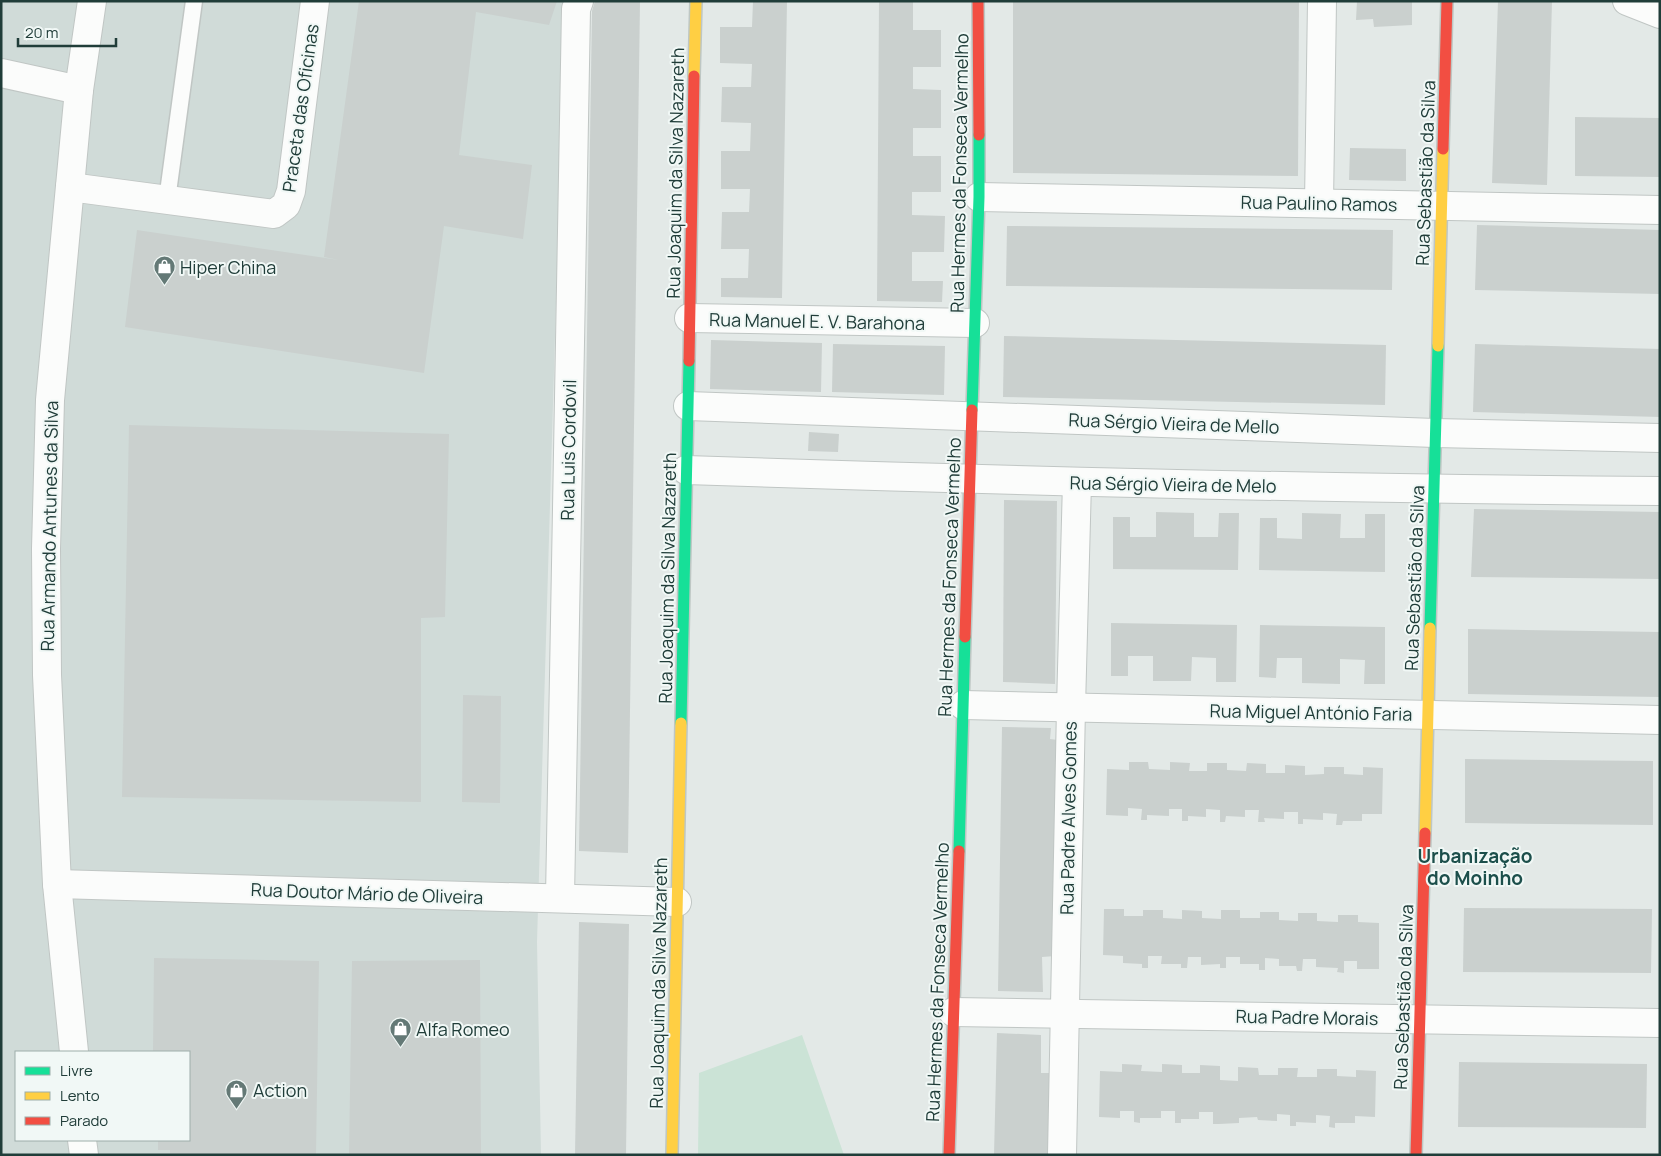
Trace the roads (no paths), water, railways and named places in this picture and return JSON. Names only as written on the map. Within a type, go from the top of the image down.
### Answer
[{"type":"street","name":"Rua Armando Antunes da Silva","points":[[74,1051],[57,884],[47,675],[46,549],[50,400],[79,90],[92,1]]},
{"type":"street","name":"Praceta das Oficinas","points":[[70,187],[274,214],[286,205],[291,191],[315,1]]},
{"type":"street","name":"Rua Luis Cordovil","points":[[560,898],[576,9],[579,1]]},
{"type":"street","name":"Rua Joaquim da Silva Nazareth","points":[[672,1155],[696,1]]},
{"type":"street","name":"Rua Hermes da Fonseca Vermelho","points":[[949,1155],[979,197],[978,1]]},
{"type":"street","points":[[1319,203],[1322,1]]},
{"type":"street","name":"Rua Sebastião da Silva","points":[[1416,1155],[1447,1]]},
{"type":"street","points":[[1627,1],[1660,14]]},
{"type":"street","points":[[1,73],[79,90]]},
{"type":"street","name":"Rua Paulino Ramos","points":[[979,197],[1660,210]]},
{"type":"street","name":"Rua Manuel E. V. Barahona","points":[[689,318],[975,324]]},
{"type":"street","name":"Rua Sérgio Vieira de Mello","points":[[688,406],[1435,433],[1660,438]]},
{"type":"street","name":"Rua Sérgio Vieira de Melo","points":[[686,470],[1077,482],[1434,490],[1660,491]]},
{"type":"street","name":"Rua Padre Alves Gomes","points":[[1062,1155],[1070,707],[1077,482]]},
{"type":"street","name":"Rua Miguel António Faria","points":[[963,705],[1660,720]]},
{"type":"street","name":"Rua Doutor Mário de Oliveira","points":[[57,884],[677,902]]},
{"type":"street","name":"Rua Padre Morais","points":[[954,1012],[1660,1023]]},
{"type":"street","points":[[82,1141],[84,1155]]},
{"type":"lane","points":[[167,200],[194,1]]},
{"type":"place","name":"Hiper China","points":[[164,286]]},
{"type":"place","name":"Alfa Romeo","points":[[400,1048]]},
{"type":"place","name":"Action","points":[[237,1109]]},
{"type":"district","name":"Urbanização do Moinho","points":[[1475,867]]}]
